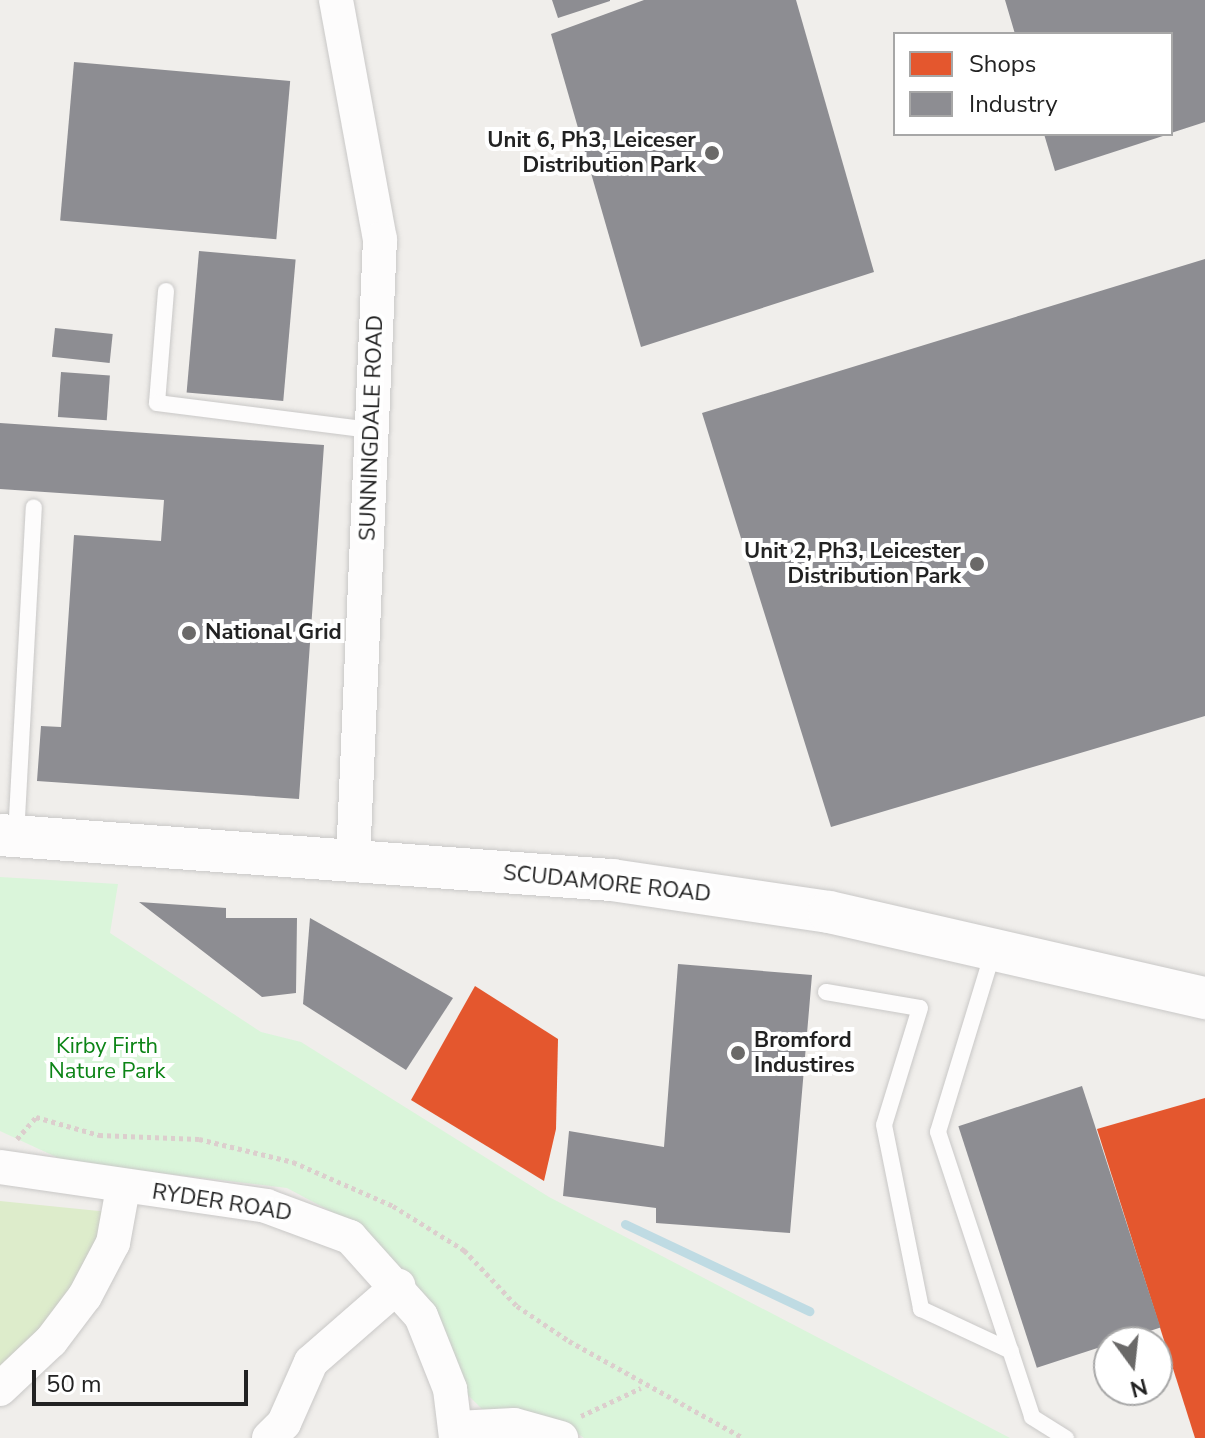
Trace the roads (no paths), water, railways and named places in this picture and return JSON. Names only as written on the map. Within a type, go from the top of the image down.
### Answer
[{"type":"street","name":"SUNNINGDALE ROAD","points":[[336,0],[380,239],[353,860]]},
{"type":"street","name":"SCUDAMORE ROAD","points":[[8,835],[612,880],[829,912],[993,952],[1205,998]]},
{"type":"street","name":"RYDER ROAD","points":[[0,1167],[306,1216],[350,1237],[398,1286],[438,1350],[456,1433]]},
{"type":"street","points":[[0,1389],[51,1341],[85,1296],[113,1243],[123,1188]]},
{"type":"street","points":[[269,1438],[284,1423],[311,1362],[398,1286]]},
{"type":"street","points":[[456,1433],[556,1435]]},
{"type":"lane","points":[[166,291],[157,403],[372,430]]},
{"type":"lane","points":[[8,835],[34,507]]},
{"type":"lane","points":[[993,952],[938,1132],[1032,1417],[1066,1438]]},
{"type":"lane","points":[[826,992],[920,1008],[884,1125],[921,1309],[1011,1351]]},
{"type":"waterway","points":[[625,1224],[809,1311]]},
{"type":"place","name":"Unit 6, Ph3, Leiceser Distribution Park","points":[[712,153]]},
{"type":"place","name":"Unit 2, Ph3, Leicester Distribution Park","points":[[977,564]]},
{"type":"place","name":"National Grid","points":[[189,633]]},
{"type":"place","name":"Bromford Industires","points":[[738,1053]]},
{"type":"park label","name":"Kirby Firth Nature Park","points":[[107,1058]]}]
